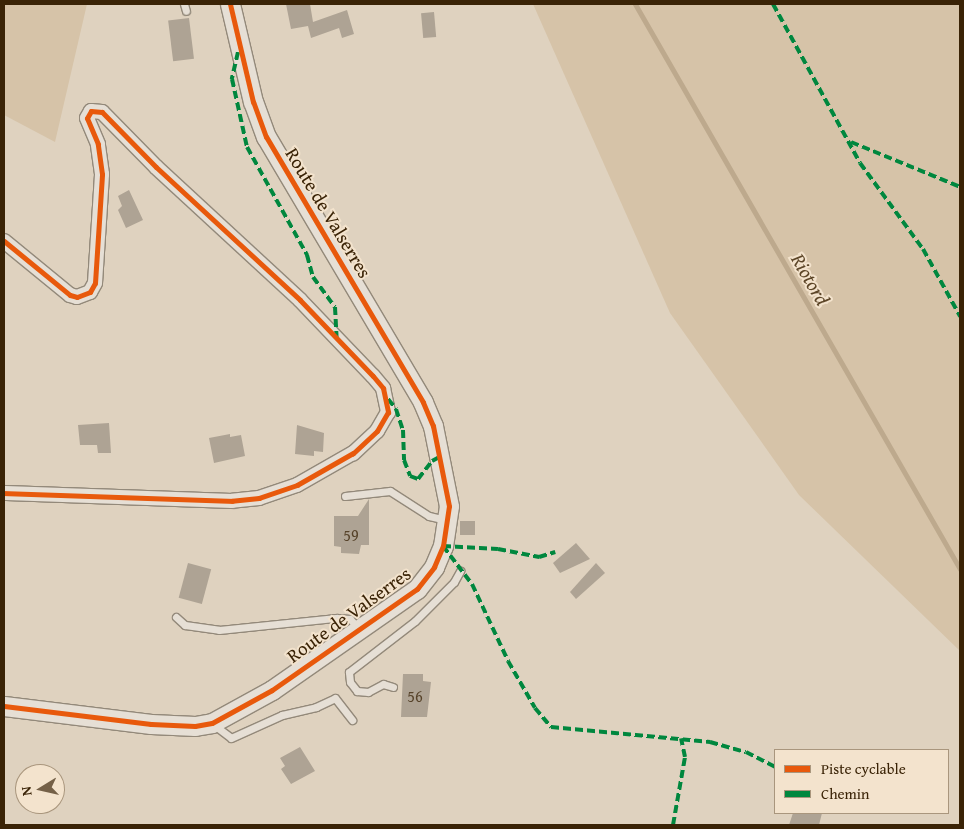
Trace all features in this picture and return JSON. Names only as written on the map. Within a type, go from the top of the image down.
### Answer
[{"type":"street","name":"Route de Valserres","points":[[4,706],[151,724],[195,726],[212,723],[272,690],[417,588],[434,567],[444,546],[449,521],[441,456],[422,402],[266,137],[252,102],[230,4]]},
{"type":"street","points":[[4,241],[70,295],[77,297],[90,292],[95,283],[102,174],[98,144],[87,118],[91,111],[102,112],[162,174],[300,300],[373,376],[383,388],[388,412],[377,431],[353,452],[297,485],[260,498],[232,501],[4,493]]},
{"type":"lane","points":[[345,496],[390,491],[429,516],[449,521]]},
{"type":"lane","points":[[393,687],[383,684],[368,692],[357,691],[350,682],[348,672],[415,621],[454,582],[460,571]]},
{"type":"lane","points":[[176,617],[185,625],[219,630],[336,618],[350,619],[358,629]]},
{"type":"lane","points":[[212,723],[231,738],[282,714],[316,707],[335,698],[352,720]]},
{"type":"shaded area","points":[[4,4],[87,4],[55,142],[4,115]]},
{"type":"shaded area","points":[[533,4],[960,4],[960,651],[799,495],[670,313]]},
{"type":"building","points":[[286,4],[310,4],[313,22],[347,10],[354,34],[342,38],[339,28],[311,38],[308,26],[291,29]]},
{"type":"building","points":[[434,12],[436,37],[423,38],[421,13]]},
{"type":"building","points":[[189,18],[194,59],[173,61],[168,21]]},
{"type":"building","points":[[129,190],[143,220],[126,228],[118,210],[122,206],[118,196]]},
{"type":"building","points":[[109,423],[111,453],[98,453],[97,445],[80,445],[78,425]]},
{"type":"building","points":[[297,425],[324,433],[323,452],[314,451],[314,456],[295,454]]},
{"type":"building","points":[[230,434],[230,437],[241,435],[245,456],[214,463],[209,438]]},
{"type":"building","points":[[369,499],[369,545],[361,545],[359,554],[341,553],[341,547],[334,546],[334,516],[358,516]]},
{"type":"building","points":[[460,521],[475,521],[475,535],[460,535]]},
{"type":"building","points":[[576,543],[590,559],[560,573],[553,563]]},
{"type":"building","points":[[188,563],[211,569],[202,604],[179,598]]},
{"type":"building","points":[[596,563],[605,573],[576,599],[570,592]]},
{"type":"building","points":[[403,674],[423,674],[423,681],[431,682],[427,717],[401,717]]},
{"type":"building","points":[[300,747],[315,771],[291,784],[281,769],[285,766],[280,758]]},
{"type":"building","points":[[793,814],[822,814],[819,825],[789,825]]},
{"type":"waterway","name":"Riotord","points":[[635,4],[960,569]]},
{"type":"marked path","points":[[773,4],[860,163],[923,249],[960,316]]},
{"type":"marked path","points":[[238,52],[232,79],[247,147],[307,255],[313,277],[335,307],[337,340]]},
{"type":"marked path","points":[[851,142],[960,187]]},
{"type":"marked path","points":[[388,399],[396,409],[403,430],[404,460],[410,476],[418,479],[432,461],[441,456]]},
{"type":"marked path","points":[[443,546],[472,584],[508,661],[535,708],[551,727],[710,742],[746,752],[774,766]]},
{"type":"marked path","points":[[443,546],[498,549],[539,557],[555,552]]},
{"type":"marked path","points":[[673,825],[685,757],[681,738]]},
{"type":"cycle path","points":[[4,706],[151,724],[195,726],[212,723],[272,690],[417,589],[434,567],[443,546],[449,506],[433,426],[423,402],[266,137],[253,102],[230,4]]},
{"type":"cycle path","points":[[4,241],[70,295],[77,297],[90,292],[95,283],[102,174],[98,144],[87,118],[91,111],[102,112],[156,167],[300,300],[373,376],[383,388],[388,412],[377,431],[353,453],[297,485],[259,498],[232,501],[4,493]]}]
